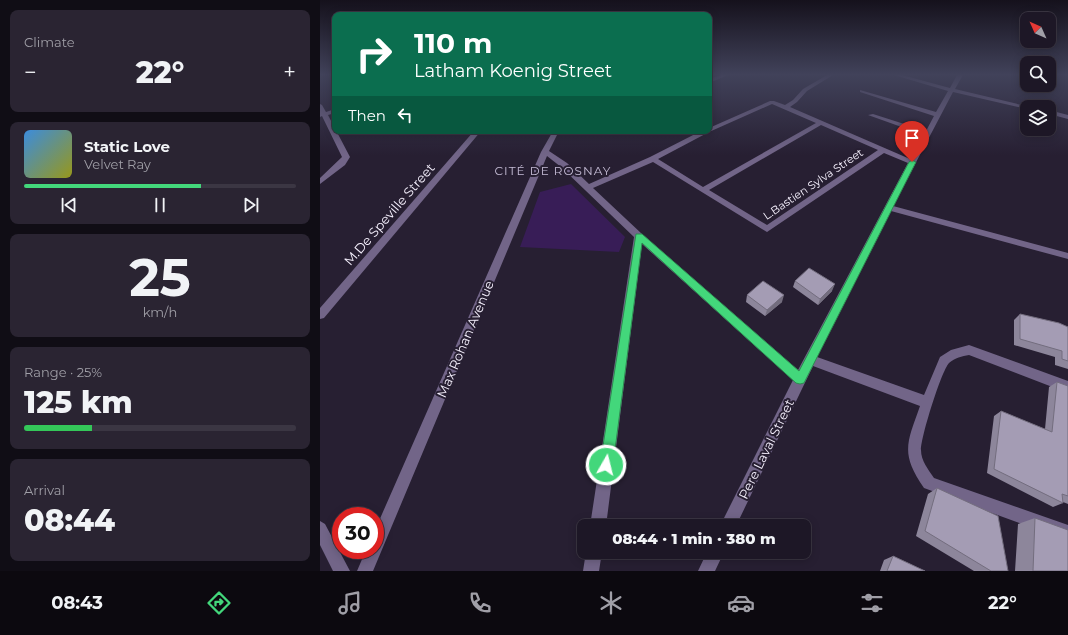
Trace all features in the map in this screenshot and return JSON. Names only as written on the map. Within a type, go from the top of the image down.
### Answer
[{"type":"street","points":[[712,128],[772,102],[912,162]]},
{"type":"street","points":[[785,108],[794,102]]},
{"type":"street","points":[[898,102],[939,114]]},
{"type":"street","name":"Pere Laval Street","points":[[731,519],[800,379],[912,162],[946,102]]},
{"type":"street","points":[[1003,102],[1020,105]]},
{"type":"street","points":[[320,106],[322,114],[332,132]]},
{"type":"street","points":[[322,114],[332,112]]},
{"type":"street","points":[[1056,114],[1068,117]]},
{"type":"street","points":[[872,115],[928,134]]},
{"type":"street","points":[[703,190],[820,123]]},
{"type":"street","points":[[320,182],[342,163],[346,157],[333,134]]},
{"type":"street","name":"M.De Speville Street","points":[[320,315],[475,134]]},
{"type":"street","name":"Max Rohan Avenue","points":[[384,526],[545,152],[554,134]]},
{"type":"street","points":[[589,187],[653,159],[699,134]]},
{"type":"street","name":"L.Bastien Sylva Street","points":[[653,159],[767,229],[883,150]]},
{"type":"street","points":[[545,152],[564,165],[589,187],[639,236],[800,379]]},
{"type":"street","points":[[888,208],[957,225],[1068,256]]},
{"type":"street","points":[[599,519],[639,236]]},
{"type":"street","points":[[1068,387],[969,350],[961,350],[944,362],[926,402],[913,449],[918,466],[929,483],[1068,533]]},
{"type":"street","points":[[810,360],[926,402]]},
{"type":"street","points":[[320,529],[342,571]]},
{"type":"street","name":"Max Rohan Avenue","points":[[365,571],[370,559]]},
{"type":"street","points":[[591,571],[593,559]]},
{"type":"street","points":[[706,571],[712,559]]},
{"type":"shaded area","points":[[571,184],[625,237],[619,252],[520,247],[540,192]]},
{"type":"building","points":[[809,268],[835,284],[820,299],[795,281]]},
{"type":"building","points":[[763,281],[784,295],[767,310],[747,295]]},
{"type":"building","points":[[1020,314],[1059,323],[1068,327],[1068,361],[1062,359],[1062,351],[1020,339]]},
{"type":"building","points":[[1057,382],[1068,386],[1068,496],[1062,494],[1063,503],[994,469],[1001,411],[1052,432]]},
{"type":"building","points":[[937,488],[998,516],[1008,571],[991,571],[925,531]]},
{"type":"building","points":[[1035,518],[1068,530],[1068,571],[1033,571]]},
{"type":"building","points":[[893,556],[925,571],[887,571]]},
{"type":"district","name":"CITÉ DE ROSNAY","points":[[553,171]]},
{"type":"route","points":[[606,465],[639,236],[800,379],[912,162]]}]
